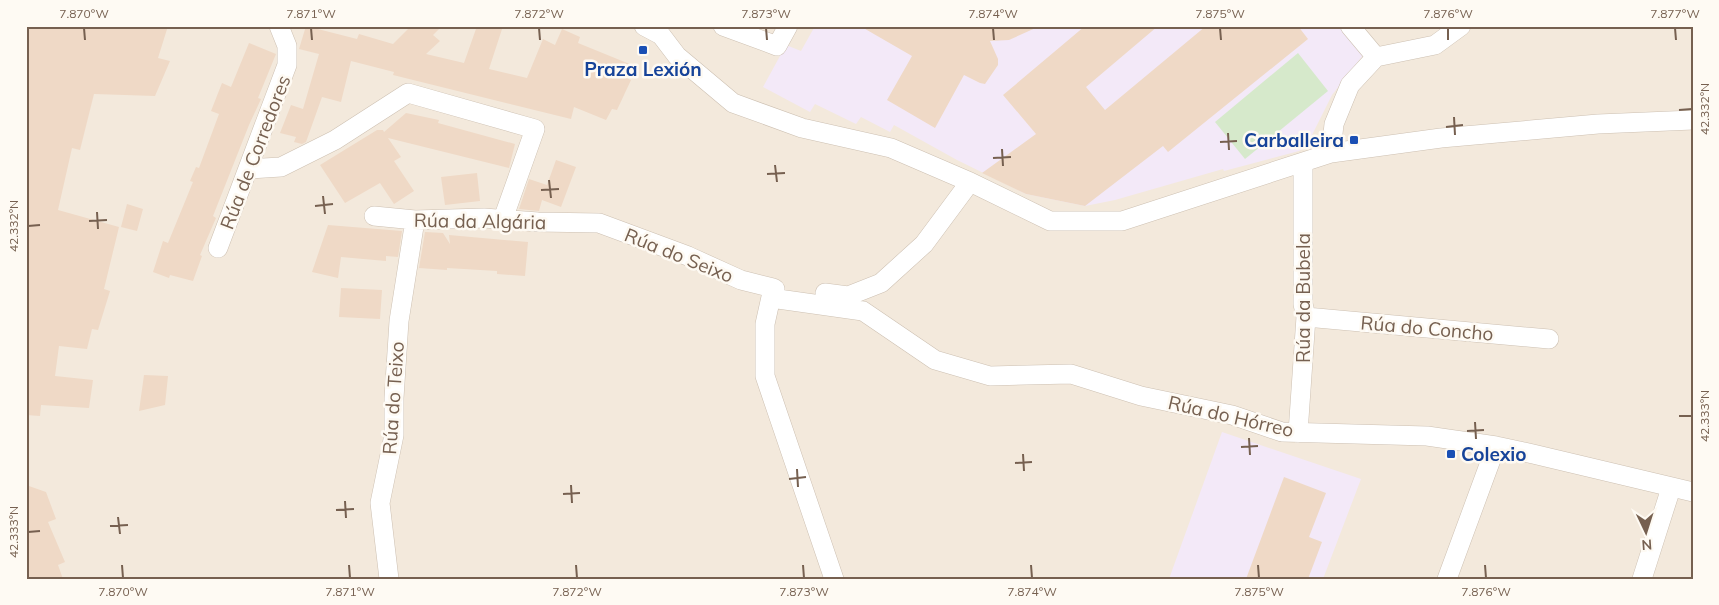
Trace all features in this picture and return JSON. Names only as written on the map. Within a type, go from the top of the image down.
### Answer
[{"type":"street","name":"Rúa de Corredores","points":[[218,248],[287,65],[287,46],[279,26]]},
{"type":"street","points":[[644,26],[663,31],[677,56],[733,103],[802,128],[891,148],[970,182],[1050,221],[1122,221],[1331,153],[1441,138],[1598,124],[1693,120]]},
{"type":"street","points":[[723,26],[777,46],[788,26]]},
{"type":"street","points":[[1350,26],[1376,57]]},
{"type":"street","points":[[1331,153],[1334,124],[1350,85],[1376,57],[1435,46],[1461,26]]},
{"type":"street","points":[[248,169],[281,167],[335,140],[408,93],[535,129],[504,219]]},
{"type":"street","name":"Rúa da Bubela","points":[[1298,433],[1306,317],[1303,304],[1303,162]]},
{"type":"street","name":"Rúa do Seixo","points":[[772,293],[848,296],[881,283],[924,244],[970,182]]},
{"type":"street","name":"Rúa da Algária","points":[[374,216],[415,220],[484,218],[586,223]]},
{"type":"street","name":"Rúa do Teixo","points":[[388,578],[380,503],[394,435],[394,398],[399,321],[415,220]]},
{"type":"street","name":"Rúa do Seixo","points":[[586,223],[598,223],[688,256],[772,293],[846,308]]},
{"type":"street","points":[[772,293],[765,324],[765,376],[834,579]]},
{"type":"street","name":"Rúa do Hórreo","points":[[846,308],[863,311],[935,360],[990,376],[1071,374],[1141,396],[1232,415],[1282,432],[1427,436],[1496,446],[1693,492]]},
{"type":"street","name":"Rúa do Concho","points":[[1306,317],[1549,340]]},
{"type":"street","points":[[1447,579],[1496,446]]},
{"type":"street","points":[[1642,579],[1671,488]]},
{"type":"shaded area","points":[[26,26],[1693,26],[1693,579],[26,579]]},
{"type":"shaded area","points":[[815,26],[1341,26],[1364,54],[1332,95],[1306,147],[1299,151],[1224,171],[1223,169],[1115,200],[1085,206],[1026,194],[957,160],[894,125],[890,132],[861,117],[856,124],[815,104],[810,112],[763,87],[786,45],[801,51]]},
{"type":"shaded area","points":[[1222,432],[1361,479],[1323,579],[1169,579]]},
{"type":"green space","points":[[1298,53],[1328,91],[1245,159],[1215,122]]},
{"type":"building","points":[[26,26],[168,26],[158,58],[170,61],[155,96],[94,94],[80,150],[72,148],[58,210],[119,227],[104,289],[110,291],[98,330],[92,329],[87,349],[59,346],[55,376],[93,380],[89,408],[41,405],[40,416],[26,415]]},
{"type":"building","points":[[306,26],[357,39],[359,34],[393,44],[411,26],[442,26],[433,35],[440,41],[426,54],[464,63],[477,26],[503,26],[489,69],[527,78],[543,39],[555,45],[562,29],[580,37],[578,43],[632,65],[626,78],[631,80],[617,110],[612,109],[606,120],[574,107],[571,119],[393,75],[394,72],[351,61],[341,102],[322,97],[306,142],[302,144],[294,142],[296,137],[280,133],[291,105],[303,109],[319,54],[299,49]]},
{"type":"building","points":[[860,26],[1040,26],[1009,40],[990,41],[998,59],[998,65],[985,84],[964,75],[935,128],[887,100],[912,56]]},
{"type":"building","points":[[1085,26],[1158,26],[1086,87],[1105,110],[1206,26],[1298,26],[1308,39],[1168,152],[1163,146],[1085,206],[1026,194],[982,173],[1036,134],[1003,95]]},
{"type":"building","points":[[249,43],[276,54],[258,98],[261,99],[213,216],[216,218],[200,255],[202,256],[193,281],[170,275],[169,278],[153,272],[163,241],[168,243],[193,182],[190,181],[196,167],[199,168],[219,114],[211,111],[222,83],[231,87]]},
{"type":"building","points":[[406,113],[439,120],[438,123],[515,144],[509,168],[388,138],[401,157],[394,161],[414,191],[394,204],[380,183],[345,203],[320,165],[377,130],[383,130],[384,132]]},
{"type":"building","points":[[556,160],[576,167],[561,207],[542,200],[539,211],[519,209],[529,179],[547,185]]},
{"type":"building","points":[[477,173],[480,201],[445,205],[441,177]]},
{"type":"building","points":[[127,204],[143,209],[137,231],[121,227]]},
{"type":"building","points":[[328,225],[402,231],[398,257],[386,256],[386,261],[341,257],[338,278],[312,272]]},
{"type":"building","points":[[425,232],[443,233],[450,244],[449,235],[528,242],[525,276],[497,274],[497,271],[419,268]]},
{"type":"building","points":[[341,288],[382,290],[380,319],[339,317]]},
{"type":"building","points":[[144,375],[168,376],[165,405],[139,411]]},
{"type":"building","points":[[1284,477],[1326,493],[1309,537],[1322,542],[1308,579],[1246,579]]},
{"type":"building","points":[[26,485],[46,492],[56,519],[48,522],[65,562],[58,565],[63,579],[26,579]]},
{"type":"place","name":"Praza Lexión","points":[[643,50]]},
{"type":"place","name":"Carballeira","points":[[1354,140]]},
{"type":"place","name":"Colexio","points":[[1451,454]]}]
